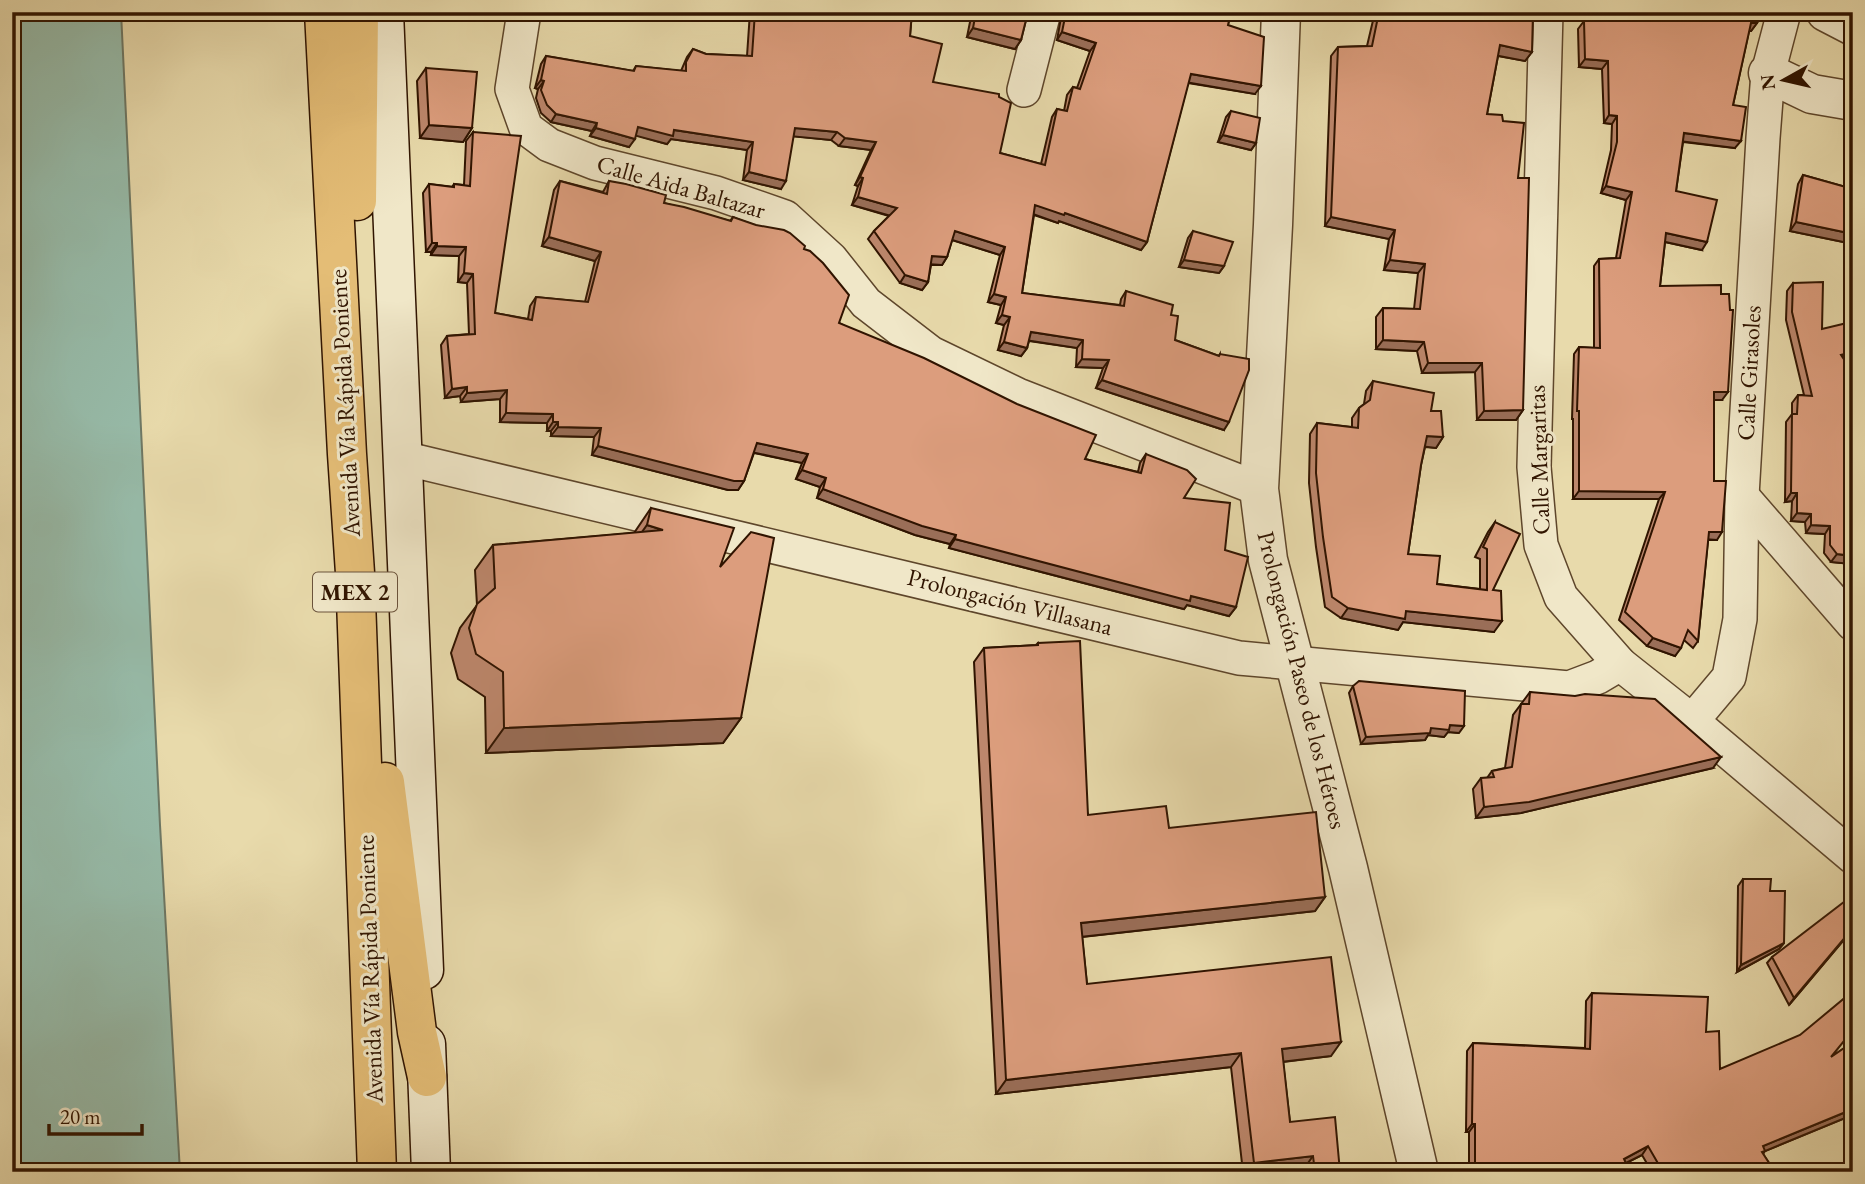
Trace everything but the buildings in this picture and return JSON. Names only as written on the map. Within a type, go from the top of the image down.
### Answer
[{"type":"highway","name":"Avenida Vía Rápida Poniente","points":[[324,12],[355,573],[377,1172]]},
{"type":"highway","points":[[347,454],[356,404],[359,12]]},
{"type":"highway","points":[[355,573],[367,638],[417,1032],[427,1077]]},
{"type":"street","points":[[384,12],[423,936],[430,1172]]},
{"type":"street","name":"Calle Aida Baltazar","points":[[524,12],[512,89],[526,128],[549,145],[595,163],[716,193],[785,217],[831,259],[866,303],[932,353],[1018,395],[1259,489]]},
{"type":"street","points":[[1024,90],[1044,12]]},
{"type":"street","name":"Prolongación Paseo de los Héroes","points":[[1281,12],[1259,489],[1268,560],[1353,890],[1419,1172]]},
{"type":"street","name":"Calle Margaritas","points":[[1546,12],[1534,467],[1541,545],[1561,597],[1620,664],[1692,721],[1853,858]]},
{"type":"street","name":"Calle Girasoles","points":[[1692,721],[1729,677],[1740,619],[1742,496],[1768,74],[1784,12]]},
{"type":"street","points":[[1826,12],[1853,26]]},
{"type":"street","points":[[1768,74],[1812,94],[1853,100]]},
{"type":"street","name":"Prolongación Villasana","points":[[403,458],[1239,658],[1569,688],[1598,677],[1620,664]]},
{"type":"street","points":[[1742,496],[1853,624]]},
{"type":"shaded area","points":[[12,12],[121,12],[160,825],[180,1172],[12,1172]]}]
